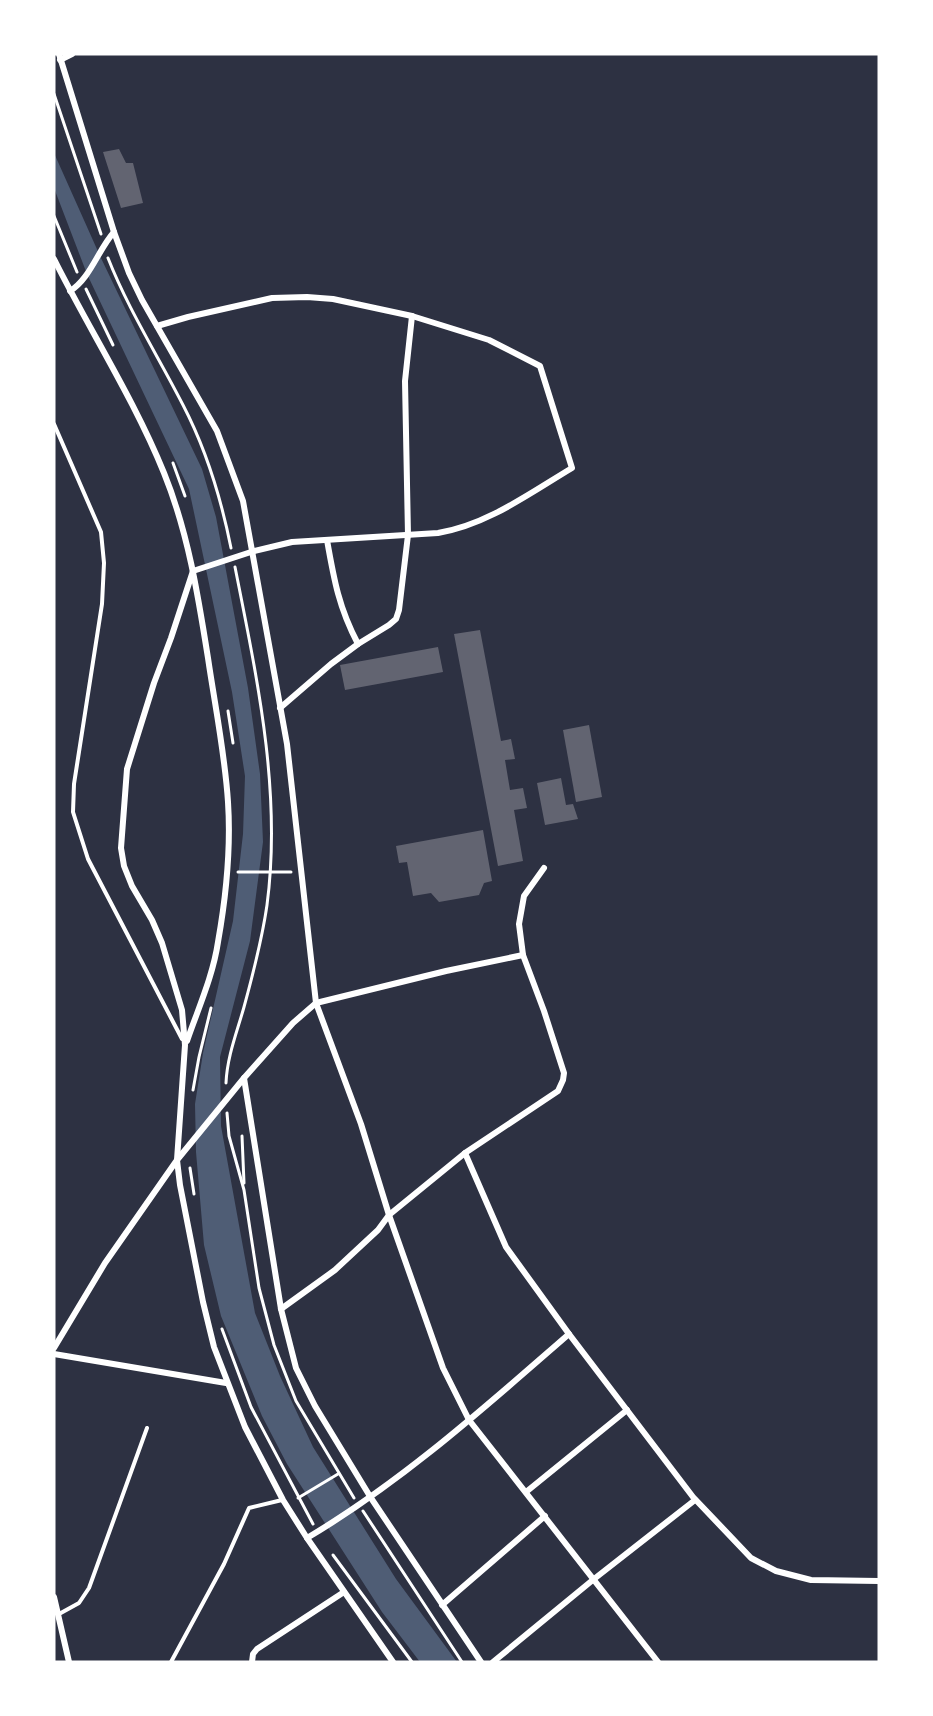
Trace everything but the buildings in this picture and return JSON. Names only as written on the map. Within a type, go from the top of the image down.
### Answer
[{"type":"street","points":[[72,54],[60,57],[114,232],[129,273],[221,439],[243,501],[288,744],[316,1003],[361,1124],[389,1215],[443,1368],[469,1420],[658,1662]]},
{"type":"street","points":[[70,291],[78,286],[105,240],[114,232]]},
{"type":"street","points":[[54,259],[164,471],[196,570],[225,776],[229,822],[226,882],[218,944],[208,981],[185,1045]]},
{"type":"street","points":[[157,326],[254,301],[288,297],[333,300],[412,316],[489,340],[540,366],[572,468],[474,524],[459,530],[292,542],[254,551],[196,570]]},
{"type":"street","points":[[280,708],[331,663],[396,619],[402,594],[408,535],[405,381],[412,316]]},
{"type":"street","points":[[327,540],[338,600],[346,622],[358,644]]},
{"type":"street","points":[[196,570],[154,683],[127,769],[121,848],[123,866],[152,920],[173,973],[182,1010],[185,1045],[177,1160],[180,1185],[202,1302],[214,1347],[226,1383],[245,1427],[283,1500],[310,1536],[344,1592],[393,1662]]},
{"type":"street","points":[[281,1309],[335,1270],[378,1230],[389,1215],[465,1154],[558,1091],[564,1073],[523,955],[519,924],[524,896],[544,868]]},
{"type":"street","points":[[54,1348],[105,1263],[182,1153],[234,1089],[293,1023],[316,1003],[446,971],[523,955]]},
{"type":"street","points":[[244,1078],[281,1309],[292,1355],[304,1385],[368,1499],[481,1662]]},
{"type":"street","points":[[465,1154],[506,1247],[569,1334],[696,1500],[751,1558],[776,1571],[811,1580],[879,1581]]},
{"type":"street","points":[[310,1536],[368,1499],[469,1420],[569,1334]]},
{"type":"street","points":[[54,1354],[226,1383]]},
{"type":"street","points":[[526,1492],[627,1410]]},
{"type":"street","points":[[493,1662],[594,1579],[696,1500]]},
{"type":"street","points":[[442,1605],[545,1516]]},
{"type":"street","points":[[252,1662],[253,1654],[257,1649],[344,1592]]},
{"type":"street","points":[[54,1597],[69,1662]]},
{"type":"lane","points":[[54,424],[73,463],[101,532],[104,563],[102,604],[74,784],[73,812],[88,859],[185,1045]]},
{"type":"lane","points":[[59,1614],[79,1603],[89,1588],[147,1428]]},
{"type":"lane","points":[[171,1662],[224,1564],[249,1508],[283,1500]]},
{"type":"path","points":[[54,94],[105,240]]},
{"type":"path","points":[[106,250],[134,315],[184,407],[207,457],[224,513],[232,553]]},
{"type":"path","points":[[226,1085],[228,1064],[264,927],[272,830],[270,778],[255,677],[234,563]]},
{"type":"path","points":[[236,872],[302,872]]},
{"type":"path","points":[[226,1108],[229,1136],[244,1190],[260,1288],[274,1345],[296,1401],[338,1474],[462,1662]]},
{"type":"path","points":[[298,1498],[338,1474]]},
{"type":"water","points":[[54,153],[100,256],[202,469],[216,517],[248,688],[260,774],[263,842],[250,941],[220,1057],[221,1126],[255,1313],[280,1376],[313,1447],[396,1579],[457,1662],[420,1662],[382,1612],[287,1464],[262,1416],[221,1316],[204,1245],[196,1152],[195,1104],[203,1053],[233,921],[243,834],[245,776],[232,692],[189,489],[87,274],[54,188]]}]
